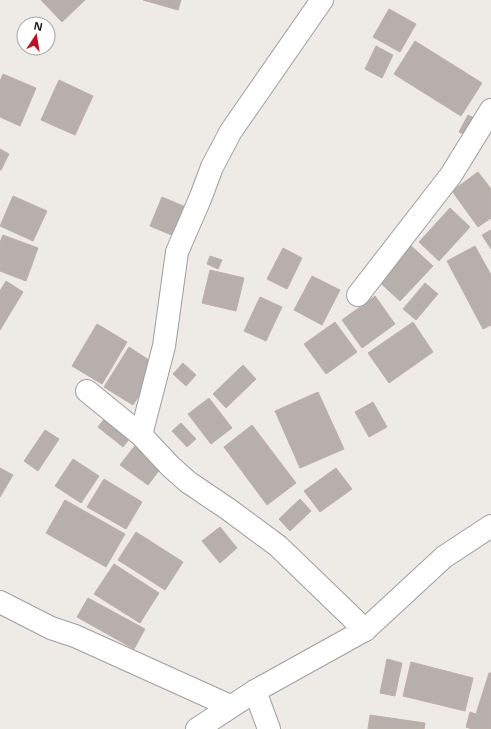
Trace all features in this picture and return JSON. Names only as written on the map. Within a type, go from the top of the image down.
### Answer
[{"type":"street","points":[[140,435],[164,346],[177,252],[212,167],[231,131],[322,0]]},
{"type":"street","points":[[358,295],[451,175],[491,110]]},
{"type":"street","points":[[87,391],[140,435],[188,482],[278,546],[365,630]]},
{"type":"street","points":[[197,729],[255,691],[365,630],[444,557],[491,526]]},
{"type":"street","points":[[0,602],[51,628],[75,636],[230,706]]},
{"type":"street","points":[[255,691],[269,729]]},
{"type":"building","points":[[41,0],[85,0],[62,22]]},
{"type":"building","points":[[143,0],[181,0],[178,10]]},
{"type":"building","points":[[389,9],[416,24],[400,52],[373,37]]},
{"type":"building","points":[[415,41],[482,83],[461,116],[394,74]]},
{"type":"building","points":[[376,46],[393,55],[382,78],[365,69]]},
{"type":"building","points":[[3,74],[36,88],[20,126],[0,117],[0,81]]},
{"type":"building","points":[[59,80],[93,96],[75,135],[41,120]]},
{"type":"building","points":[[468,115],[478,120],[470,137],[459,132]]},
{"type":"building","points":[[0,149],[9,154],[1,170],[0,170]]},
{"type":"building","points":[[478,172],[491,189],[491,218],[478,227],[452,191]]},
{"type":"building","points":[[13,196],[47,211],[33,241],[0,226]]},
{"type":"building","points":[[162,197],[193,210],[181,239],[150,226]]},
{"type":"building","points":[[450,208],[470,227],[439,261],[419,242]]},
{"type":"building","points":[[491,230],[491,249],[482,235]]},
{"type":"building","points":[[3,235],[38,248],[26,281],[0,271],[0,242]]},
{"type":"building","points":[[408,243],[433,266],[400,301],[375,278]]},
{"type":"building","points":[[475,246],[491,275],[491,325],[483,329],[447,261]]},
{"type":"building","points":[[283,248],[302,258],[287,289],[267,279]]},
{"type":"building","points":[[210,256],[222,260],[218,269],[207,264]]},
{"type":"building","points":[[210,270],[244,278],[236,311],[202,303]]},
{"type":"building","points":[[312,276],[340,290],[322,325],[294,310]]},
{"type":"building","points":[[6,281],[23,292],[0,330],[0,291]]},
{"type":"building","points":[[425,283],[438,294],[416,320],[403,309]]},
{"type":"building","points":[[375,296],[395,324],[362,348],[342,320]]},
{"type":"building","points":[[260,297],[282,307],[266,341],[244,331]]},
{"type":"building","points":[[335,322],[357,352],[326,374],[304,344]]},
{"type":"building","points":[[413,322],[433,352],[389,383],[368,353]]},
{"type":"building","points":[[97,324],[127,342],[102,384],[72,366]]},
{"type":"building","points":[[129,347],[158,366],[133,405],[104,387]]},
{"type":"building","points":[[183,363],[196,375],[186,386],[173,374]]},
{"type":"building","points":[[243,365],[256,379],[226,408],[213,394]]},
{"type":"building","points":[[318,392],[344,449],[300,468],[275,411]]},
{"type":"building","points":[[209,398],[232,428],[211,444],[188,414]]},
{"type":"building","points":[[373,402],[387,427],[369,437],[355,412]]},
{"type":"building","points":[[105,418],[131,437],[123,447],[98,427]]},
{"type":"building","points":[[181,423],[196,439],[187,447],[172,431]]},
{"type":"building","points":[[252,425],[296,483],[267,505],[224,447]]},
{"type":"building","points":[[45,430],[59,439],[38,471],[24,461]]},
{"type":"building","points":[[137,443],[164,464],[148,485],[120,465]]},
{"type":"building","points":[[73,459],[99,476],[81,503],[55,486]]},
{"type":"building","points":[[0,468],[13,475],[0,497]]},
{"type":"building","points":[[336,468],[352,489],[320,512],[304,491]]},
{"type":"building","points":[[104,479],[142,502],[126,529],[87,507]]},
{"type":"building","points":[[300,499],[311,511],[290,531],[279,519]]},
{"type":"building","points":[[65,500],[125,534],[106,567],[46,533]]},
{"type":"building","points":[[220,527],[237,548],[220,563],[202,541]]},
{"type":"building","points":[[136,532],[183,562],[165,590],[118,560]]},
{"type":"building","points":[[114,564],[159,593],[140,623],[94,594]]},
{"type":"building","points":[[88,598],[145,629],[134,649],[77,617]]},
{"type":"building","points":[[387,659],[402,663],[395,696],[380,693]]},
{"type":"building","points":[[411,662],[473,678],[465,711],[403,696]]},
{"type":"building","points":[[489,673],[491,673],[491,729],[472,729],[466,727],[470,712],[476,714]]},
{"type":"building","points":[[370,715],[425,723],[424,729],[368,729]]}]
